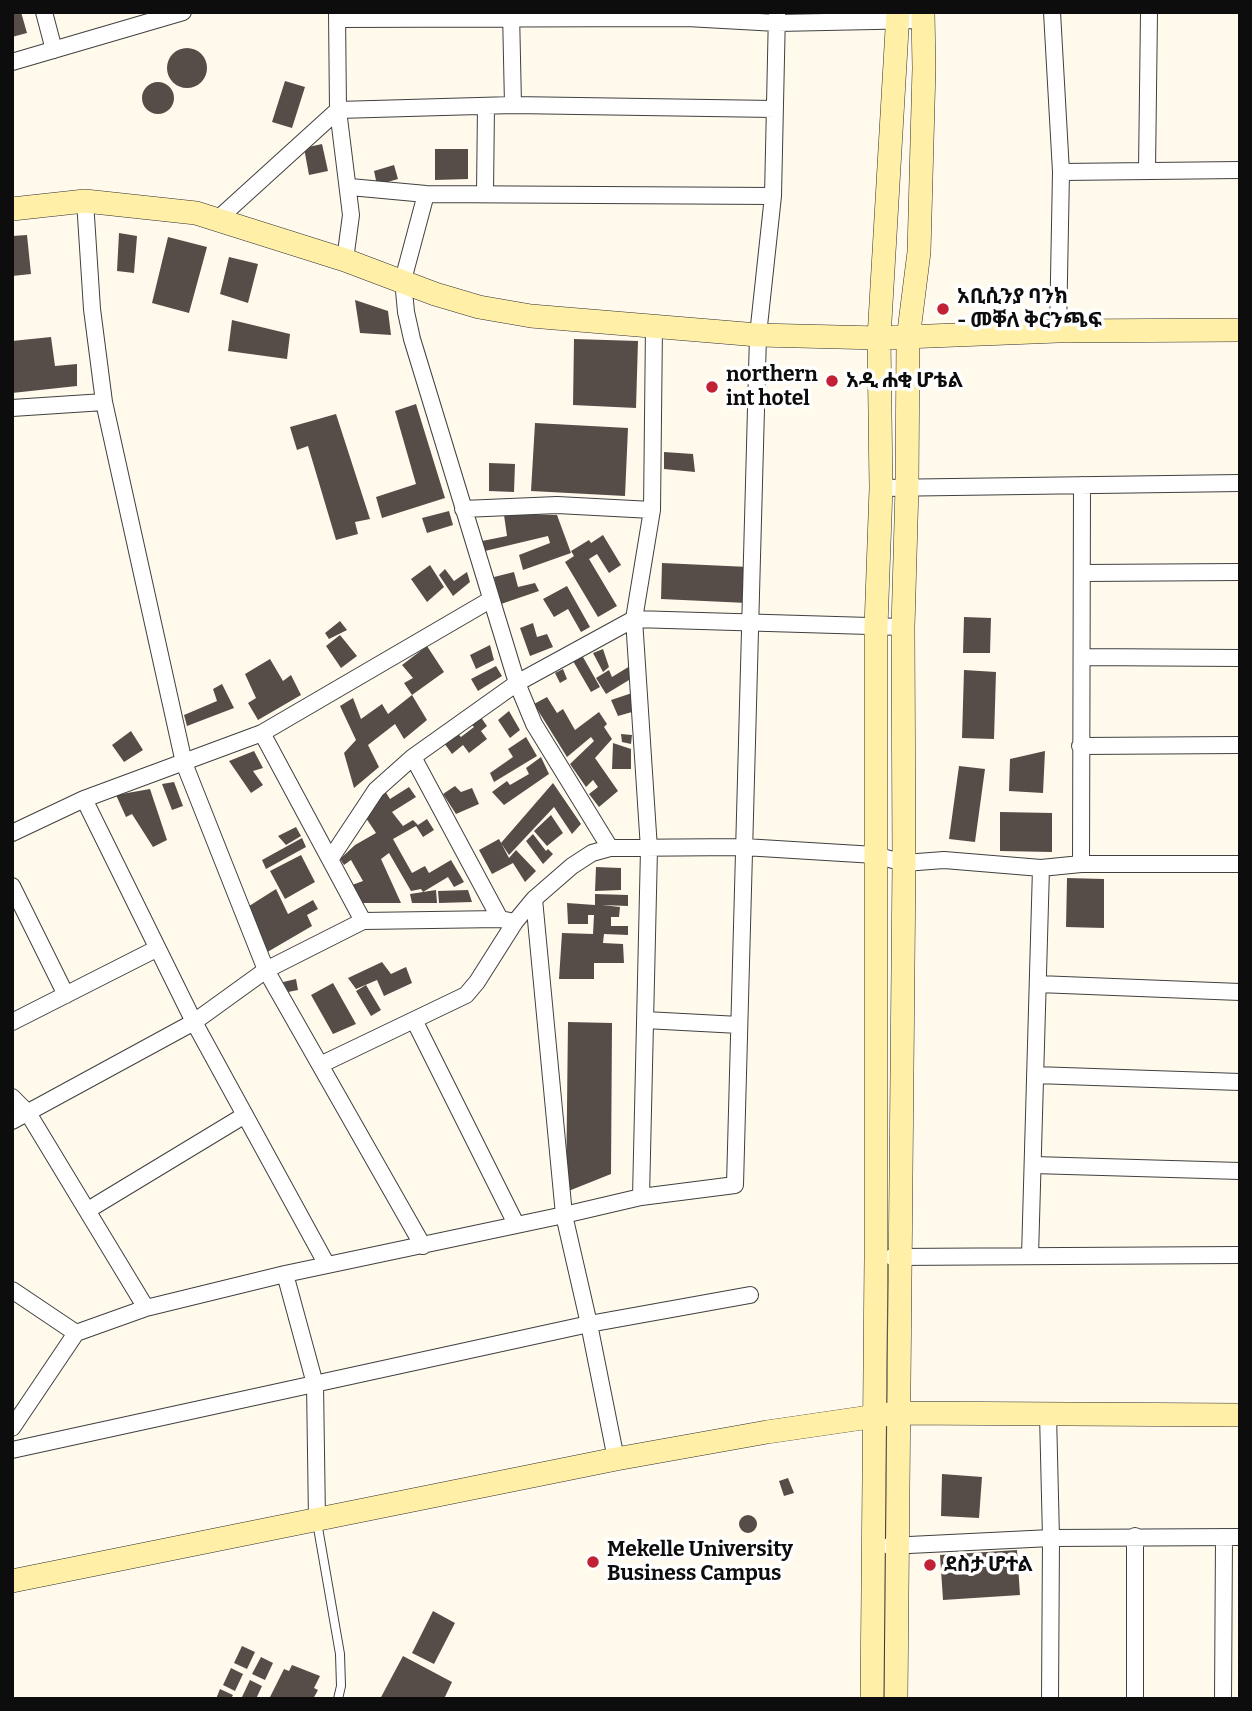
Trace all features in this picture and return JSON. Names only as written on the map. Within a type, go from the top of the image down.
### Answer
[{"type":"street","points":[[44,12],[54,50]]},
{"type":"street","points":[[12,62],[54,50],[136,19],[183,12]]},
{"type":"street","points":[[1052,12],[1061,172],[1058,331]]},
{"type":"street","points":[[1147,170],[1149,12]]},
{"type":"street","points":[[511,15],[513,105]]},
{"type":"street","points":[[345,260],[351,215],[350,187],[338,110],[337,16],[923,16],[919,252],[908,339],[903,628],[903,1034],[897,1413],[872,1699]]},
{"type":"street","points":[[896,1699],[874,1417],[876,627],[881,488],[879,338],[898,17]]},
{"type":"street","points":[[12,1428],[76,1333],[146,1308],[285,1274],[641,1197],[735,1185],[758,335],[773,196],[777,18]]},
{"type":"street","points":[[218,219],[338,110],[513,105],[775,109]]},
{"type":"street","points":[[485,193],[486,106]]},
{"type":"street","points":[[1061,172],[1240,170]]},
{"type":"street","points":[[350,187],[426,194],[773,196]]},
{"type":"street","points":[[426,194],[403,280],[412,339],[517,683],[534,724],[610,848]]},
{"type":"street","points":[[85,201],[92,309],[104,402],[184,763],[266,970],[423,1245]]},
{"type":"street","points":[[12,209],[85,201],[184,211],[218,219],[345,260],[479,307],[518,314],[758,335],[908,339],[1058,331],[1240,330]]},
{"type":"street","points":[[641,1197],[649,849],[634,619],[652,510],[654,325]]},
{"type":"street","points":[[12,408],[104,402]]},
{"type":"street","points":[[881,488],[1240,483]]},
{"type":"street","points":[[1081,864],[1082,485]]},
{"type":"street","points":[[463,509],[557,505],[652,510]]},
{"type":"street","points":[[1083,573],[1240,572]]},
{"type":"street","points":[[12,832],[84,799],[262,733],[490,600]]},
{"type":"street","points":[[331,858],[376,789],[413,757],[517,683],[634,619],[903,628]]},
{"type":"street","points":[[1082,657],[1240,658]]},
{"type":"street","points":[[262,733],[363,921]]},
{"type":"street","points":[[1080,746],[1240,745]]},
{"type":"street","points":[[413,757],[507,921]]},
{"type":"street","points":[[84,799],[194,1022],[327,1265]]},
{"type":"street","points":[[320,1065],[466,995],[477,982],[507,921],[572,866],[592,853],[610,848],[744,847],[875,855],[904,863],[944,860],[1041,868],[1081,864],[1240,864]]},
{"type":"street","points":[[1030,1256],[1041,868]]},
{"type":"street","points":[[12,886],[66,995]]},
{"type":"street","points":[[534,899],[564,1215],[616,1459]]},
{"type":"street","points":[[12,1121],[194,1022],[266,970],[363,921],[507,921]]},
{"type":"street","points":[[12,1023],[156,949]]},
{"type":"street","points":[[1038,984],[1240,992]]},
{"type":"street","points":[[415,1020],[516,1224]]},
{"type":"street","points":[[645,1020],[739,1025]]},
{"type":"street","points":[[876,1032],[903,1034]]},
{"type":"street","points":[[1035,1075],[1240,1082]]},
{"type":"street","points":[[12,1097],[28,1113],[146,1308]]},
{"type":"street","points":[[88,1210],[245,1115]]},
{"type":"street","points":[[1033,1165],[1240,1171]]},
{"type":"street","points":[[876,1257],[1240,1255]]},
{"type":"street","points":[[285,1274],[315,1384],[317,1520]]},
{"type":"street","points":[[12,1290],[76,1333]]},
{"type":"street","points":[[12,1450],[589,1324],[750,1295]]},
{"type":"street","points":[[12,1581],[616,1459],[767,1432],[897,1413],[1240,1415]]},
{"type":"street","points":[[1048,1414],[1052,1538],[1050,1699]]},
{"type":"street","points":[[1135,1536],[1135,1699]]},
{"type":"street","points":[[886,1546],[1052,1538],[1232,1537],[1223,1699]]},
{"type":"lane","points":[[317,1520],[340,1654],[341,1686],[338,1699]]},
{"type":"building","points":[[12,12],[21,12],[27,33],[12,37]]},
{"type":"building","points":[[187,48],[201,54],[207,68],[201,82],[187,88],[173,82],[167,68],[173,54]]},
{"type":"building","points":[[285,81],[305,87],[292,128],[272,122]]},
{"type":"building","points":[[158,82],[169,87],[174,98],[169,109],[158,114],[147,109],[142,98],[147,87]]},
{"type":"building","points":[[322,144],[328,171],[309,175],[304,148]]},
{"type":"building","points":[[435,149],[468,149],[468,179],[435,180]]},
{"type":"building","points":[[394,165],[398,179],[377,185],[374,171]]},
{"type":"building","points":[[119,233],[137,236],[134,273],[117,271]]},
{"type":"building","points":[[27,235],[31,274],[12,276],[12,236]]},
{"type":"building","points":[[168,237],[207,247],[189,313],[152,303]]},
{"type":"building","points":[[229,257],[258,264],[248,303],[220,294]]},
{"type":"building","points":[[355,300],[388,311],[391,335],[360,333]]},
{"type":"building","points":[[232,320],[290,334],[287,359],[228,351]]},
{"type":"building","points":[[51,337],[55,366],[77,364],[77,386],[12,393],[12,341]]},
{"type":"building","points":[[574,339],[638,341],[636,408],[573,405]]},
{"type":"building","points":[[416,404],[445,498],[382,518],[376,497],[416,484],[395,411]]},
{"type":"building","points":[[336,414],[370,519],[355,522],[358,534],[336,540],[308,446],[297,450],[290,427]]},
{"type":"building","points":[[535,423],[628,428],[625,496],[531,491]]},
{"type":"building","points":[[664,452],[693,454],[695,472],[664,469]]},
{"type":"building","points":[[489,463],[515,464],[514,492],[489,491]]},
{"type":"building","points":[[449,511],[453,525],[427,533],[422,518]]},
{"type":"building","points":[[504,515],[557,515],[571,553],[523,570],[519,555],[550,543],[548,536],[485,551],[482,541],[507,536]]},
{"type":"building","points":[[603,535],[621,565],[609,573],[597,554],[589,559],[617,606],[598,617],[565,562],[574,556],[571,551]]},
{"type":"building","points":[[662,563],[749,567],[747,603],[661,599]]},
{"type":"building","points":[[430,565],[444,587],[427,602],[411,579]]},
{"type":"building","points":[[445,569],[454,581],[467,572],[470,582],[453,596],[439,575]]},
{"type":"building","points":[[514,572],[518,587],[535,583],[539,591],[501,604],[494,577]]},
{"type":"building","points":[[567,586],[590,627],[581,632],[568,609],[554,617],[543,599]]},
{"type":"building","points":[[964,617],[991,618],[990,653],[963,653]]},
{"type":"building","points":[[340,621],[347,630],[329,639],[325,633]]},
{"type":"building","points":[[533,623],[537,637],[547,634],[553,647],[530,656],[520,628]]},
{"type":"building","points":[[340,635],[357,656],[341,668],[326,646]]},
{"type":"building","points":[[490,645],[494,660],[476,669],[470,655]]},
{"type":"building","points":[[427,646],[444,672],[412,695],[404,683],[413,678],[402,665]]},
{"type":"building","points":[[603,649],[609,667],[603,672],[593,653]]},
{"type":"building","points":[[583,657],[600,687],[591,692],[573,661]]},
{"type":"building","points":[[270,659],[283,681],[291,675],[301,695],[258,720],[248,703],[256,698],[245,674]]},
{"type":"building","points":[[496,666],[502,676],[478,691],[471,679]]},
{"type":"building","points":[[630,666],[634,677],[606,694],[596,678],[609,670],[612,677]]},
{"type":"building","points":[[563,669],[567,679],[560,683],[555,673]]},
{"type":"building","points":[[964,670],[996,672],[994,739],[962,738]]},
{"type":"building","points":[[222,684],[234,708],[187,726],[184,715],[217,701],[213,689]]},
{"type":"building","points":[[632,693],[632,712],[618,716],[611,700]]},
{"type":"building","points":[[412,695],[427,720],[404,739],[395,724],[368,745],[379,767],[354,788],[344,753],[356,740],[340,706],[353,698],[361,719],[382,704],[388,714]]},
{"type":"building","points":[[547,697],[557,713],[563,709],[575,730],[599,712],[607,724],[604,727],[612,739],[595,758],[618,791],[599,807],[589,794],[598,787],[593,780],[586,787],[570,764],[594,741],[591,737],[567,757],[534,704]]},
{"type":"building","points":[[509,711],[520,730],[510,738],[498,720]]},
{"type":"building","points":[[480,716],[487,726],[481,731],[487,739],[469,753],[463,745],[452,754],[444,743],[457,733],[461,737],[474,727],[471,724]]},
{"type":"building","points":[[131,731],[143,750],[124,762],[112,745]]},
{"type":"building","points":[[621,734],[632,735],[631,744],[622,742]]},
{"type":"building","points":[[526,737],[537,756],[494,782],[490,773],[513,757],[508,749]]},
{"type":"building","points":[[613,743],[631,749],[631,769],[612,769]]},
{"type":"building","points":[[254,751],[263,768],[253,771],[263,785],[251,793],[229,761]]},
{"type":"building","points":[[1045,751],[1043,793],[1009,791],[1010,759]]},
{"type":"building","points":[[541,757],[549,774],[504,805],[492,792],[507,781],[510,785],[529,774],[526,768]]},
{"type":"building","points":[[959,766],[985,769],[975,842],[949,839]]},
{"type":"building","points":[[174,782],[183,806],[172,810],[162,784]]},
{"type":"building","points":[[553,783],[581,824],[572,834],[554,807],[509,855],[501,843]]},
{"type":"building","points":[[455,786],[461,792],[472,788],[479,804],[456,814],[443,794]]},
{"type":"building","points":[[409,787],[416,797],[392,812],[403,826],[413,820],[418,825],[427,819],[434,830],[423,837],[416,826],[393,839],[412,873],[425,866],[429,873],[451,860],[464,882],[454,887],[448,877],[423,892],[421,889],[411,891],[389,853],[381,859],[401,903],[362,903],[352,885],[363,881],[351,860],[344,865],[340,859],[355,845],[376,833],[364,815],[385,791],[390,799]]},
{"type":"building","points":[[150,789],[167,840],[153,847],[132,814],[126,817],[116,795]]},
{"type":"building","points":[[1000,812],[1052,813],[1052,852],[1000,851]]},
{"type":"building","points":[[551,815],[563,833],[547,846],[534,831]]},
{"type":"building","points":[[296,827],[301,836],[286,845],[278,836]]},
{"type":"building","points":[[533,834],[546,851],[548,849],[553,854],[543,864],[526,841]]},
{"type":"building","points":[[302,838],[306,847],[266,869],[262,860]]},
{"type":"building","points":[[499,839],[509,858],[516,850],[536,871],[525,882],[513,863],[492,874],[479,850]]},
{"type":"building","points":[[301,855],[315,882],[285,899],[270,871]]},
{"type":"building","points":[[596,867],[621,868],[621,890],[595,891]]},
{"type":"building","points":[[1067,878],[1104,879],[1104,928],[1066,927]]},
{"type":"building","points":[[276,889],[288,914],[313,900],[318,909],[307,915],[312,926],[264,954],[246,908]]},
{"type":"building","points":[[436,890],[437,903],[412,903],[410,894]]},
{"type":"building","points":[[468,890],[472,902],[439,903],[438,891]]},
{"type":"building","points":[[595,894],[628,895],[628,906],[602,905],[620,907],[619,917],[611,917],[611,926],[628,926],[628,935],[604,934],[603,943],[623,944],[624,963],[594,963],[594,979],[559,979],[562,933],[593,934],[594,915],[588,915],[588,924],[568,924],[567,903],[595,905]]},
{"type":"building","points":[[382,962],[391,974],[406,967],[412,983],[384,996],[377,980],[356,989],[348,978]]},
{"type":"building","points":[[296,979],[298,990],[288,992],[283,982]]},
{"type":"building","points":[[333,983],[356,1024],[333,1034],[311,995]]},
{"type":"building","points":[[366,985],[381,1010],[371,1016],[356,991]]},
{"type":"building","points":[[568,1022],[612,1023],[611,1174],[566,1192]]},
{"type":"building","points":[[942,1474],[982,1477],[979,1518],[941,1516]]},
{"type":"building","points":[[788,1478],[794,1493],[784,1496],[779,1481]]},
{"type":"building","points":[[748,1515],[754,1518],[757,1524],[754,1530],[748,1533],[742,1530],[739,1524],[742,1518]]},
{"type":"building","points":[[1017,1550],[1020,1595],[943,1600],[940,1555]]},
{"type":"building","points":[[433,1611],[455,1623],[434,1664],[412,1653]]},
{"type":"building","points":[[242,1646],[255,1652],[247,1669],[234,1663]]},
{"type":"building","points":[[403,1656],[452,1682],[444,1699],[380,1699]]},
{"type":"building","points":[[261,1657],[273,1663],[265,1680],[252,1674]]},
{"type":"building","points":[[292,1665],[320,1676],[314,1688],[318,1690],[313,1699],[269,1699],[284,1669],[289,1671]]},
{"type":"building","points":[[231,1668],[243,1674],[235,1691],[223,1685]]},
{"type":"building","points":[[250,1680],[262,1686],[256,1699],[242,1697]]},
{"type":"building","points":[[220,1689],[233,1695],[231,1699],[216,1699]]},
{"type":"place","name":"አቢሲንያ ባንክ - መቐለ ቅርንጫፍ","points":[[943,309]]},
{"type":"place","name":"አዲ ሐቂ ሆቴል","points":[[832,381]]},
{"type":"place","name":"northern int hotel","points":[[712,387]]},
{"type":"place","name":"Mekelle University Business Campus","points":[[593,1562]]},
{"type":"place","name":"ደስታ ሆተል","points":[[930,1565]]}]
